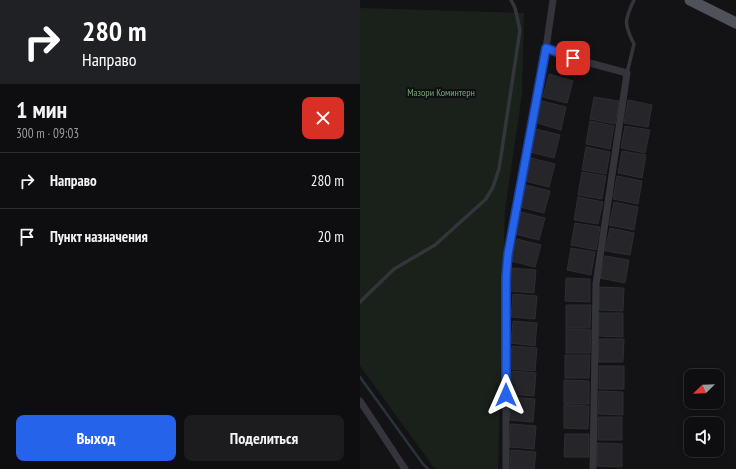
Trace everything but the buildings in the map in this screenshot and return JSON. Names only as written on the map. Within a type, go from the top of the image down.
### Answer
[{"type":"main road","points":[[690,0],[736,23]]},
{"type":"street","points":[[506,469],[506,277],[508,254],[546,48],[552,0]]},
{"type":"street","points":[[546,48],[586,62],[627,73],[596,284],[593,469]]},
{"type":"street","points":[[360,402],[404,469]]},
{"type":"lane","points":[[360,302],[394,269],[435,245],[486,199],[493,187],[499,169],[520,30],[515,8],[511,0]]},
{"type":"lane","points":[[627,73],[634,44],[627,28],[626,20],[634,0]]},
{"type":"green space","name":"Мазори Коминтерн","points":[[360,8],[524,13],[522,94],[505,210],[498,469],[435,469],[360,366]]},
{"type":"waterway","points":[[360,377],[428,469]]},
{"type":"route","points":[[506,395],[506,277],[508,254],[546,48],[573,58]]}]
